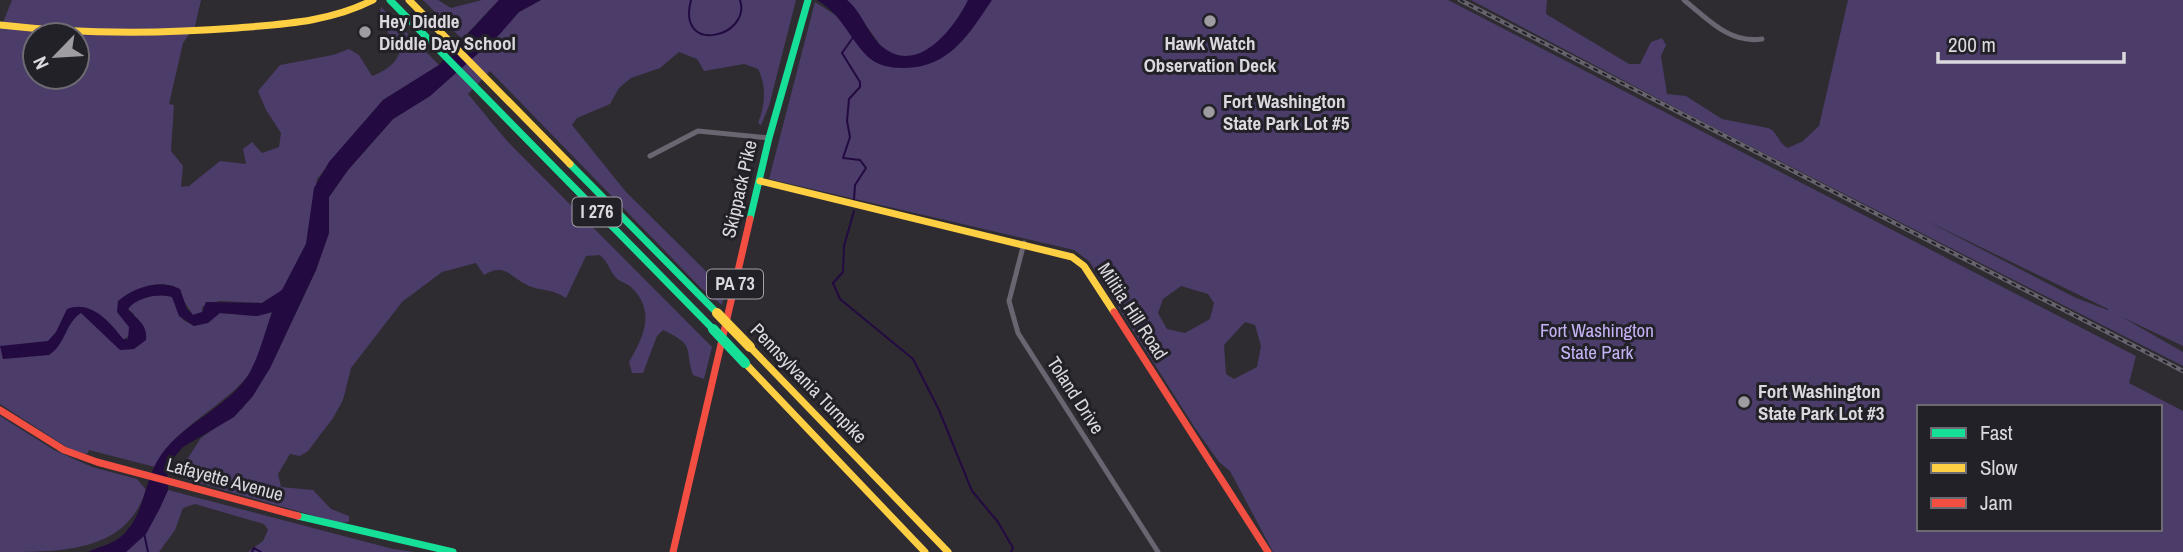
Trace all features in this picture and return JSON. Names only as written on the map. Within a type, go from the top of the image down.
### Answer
[{"type":"main road","points":[[0,25],[187,33],[305,21],[345,13],[373,0]]},
{"type":"main road","name":"Pennsylvania Turnpike","points":[[390,0],[713,329],[925,552]]},
{"type":"main road","name":"Skippack Pike","points":[[673,552],[769,138],[808,0]]},
{"type":"main road","name":"Pennsylvania Turnpike","points":[[411,3],[717,313],[947,552]]},
{"type":"main road","name":"Militia Hill Road","points":[[760,181],[862,208],[1024,243],[1072,257],[1084,267],[1268,552]]},
{"type":"main road","name":"Lafayette Avenue","points":[[0,410],[74,454],[172,483],[453,552]]},
{"type":"street","points":[[1684,0],[1730,36],[1741,40],[1762,39]]},
{"type":"street","points":[[650,156],[698,131],[769,138]]},
{"type":"street","name":"Toland Drive","points":[[1024,243],[1009,301],[1017,333],[1158,552]]},
{"type":"green space","points":[[12,0],[201,0],[195,26],[183,43],[169,104],[174,105],[171,151],[183,166],[181,187],[189,186],[220,161],[246,164],[243,149],[252,142],[262,153],[279,147],[281,133],[266,110],[258,91],[280,65],[333,55],[349,49],[359,55],[372,76],[389,67],[400,51],[379,19],[381,7],[439,65],[383,100],[317,179],[306,244],[282,291],[262,303],[219,301],[202,307],[203,312],[193,315],[174,286],[149,286],[126,295],[130,335],[123,340],[118,333],[128,350],[134,314],[128,309],[148,297],[172,297],[183,320],[194,326],[220,313],[257,316],[273,312],[256,362],[247,377],[173,441],[155,467],[89,450],[87,454],[71,450],[0,404],[0,30]]},
{"type":"green space","points":[[423,0],[438,0],[451,8],[482,0],[499,0],[462,39]]},
{"type":"green space","points":[[541,0],[796,0],[769,106],[761,125],[758,123],[764,89],[758,69],[744,64],[704,71],[697,59],[679,52],[660,68],[631,78],[619,88],[610,104],[577,118],[572,125],[626,192],[725,290],[722,305],[701,288],[490,71],[468,94],[507,141],[712,347],[704,379],[693,375],[685,344],[663,330],[657,336],[643,373],[632,373],[629,362],[645,324],[643,305],[631,287],[616,278],[600,255],[586,256],[566,298],[529,286],[503,271],[491,271],[484,275],[476,263],[442,272],[402,302],[351,368],[343,400],[333,418],[308,451],[300,456],[290,454],[278,474],[281,487],[313,490],[331,509],[349,516],[349,522],[339,523],[185,479],[180,470],[201,438],[242,409],[270,368],[316,270],[329,233],[329,197],[348,170],[393,119],[430,96],[519,12]]},
{"type":"green space","name":"Fort Washington State Park","points":[[847,0],[1448,0],[2136,356],[2129,383],[2183,411],[2183,552],[1273,552],[1230,471],[1219,462],[1195,428],[1089,261],[1074,250],[769,179],[815,2],[879,43]],"holes":[[[1181,286],[1208,294],[1214,303],[1210,319],[1185,333],[1167,329],[1158,313],[1163,299]],[[1245,322],[1255,325],[1261,346],[1257,367],[1234,379],[1226,374],[1224,345]]]},
{"type":"green space","points":[[1471,0],[1547,0],[1546,14],[1629,64],[1640,64],[1651,42],[1662,38],[1666,45],[1661,56],[1667,94],[1686,96],[1722,119],[1768,128],[1788,148],[1803,141],[1819,126],[1848,0],[2183,0],[2183,346],[2122,317],[2183,352],[2183,366],[1693,117]],"holes":[[[1925,220],[2108,309],[2076,298]]]},
{"type":"green space","points":[[0,416],[54,450],[92,467],[137,479],[146,490],[137,510],[124,526],[108,537],[90,544],[47,551],[0,552]]},
{"type":"green space","points":[[168,490],[393,549],[415,552],[248,552],[263,541],[268,530],[264,524],[195,504],[183,508],[175,530],[159,552],[126,552],[150,523]]},
{"type":"shaded area","points":[[499,0],[541,0],[519,12],[499,35],[430,96],[393,119],[348,170],[329,197],[329,233],[316,270],[270,368],[253,396],[234,417],[183,447],[171,461],[167,468],[168,490],[146,534],[126,552],[88,552],[115,541],[127,530],[139,510],[161,455],[182,433],[220,405],[242,384],[257,357],[272,312],[257,316],[220,313],[208,323],[194,326],[179,316],[172,297],[154,296],[142,299],[128,309],[143,326],[146,334],[146,340],[134,349],[120,350],[81,313],[49,355],[3,359],[0,346],[48,341],[56,332],[67,309],[76,307],[84,307],[99,314],[123,339],[128,339],[129,327],[117,312],[118,301],[148,286],[164,285],[180,289],[187,309],[193,315],[202,312],[206,302],[262,303],[282,290],[306,244],[314,188],[329,162],[383,100],[439,65]]},
{"type":"shaded area","points":[[817,0],[847,0],[878,43],[897,55],[910,56],[923,52],[945,34],[968,0],[992,0],[966,37],[945,56],[933,63],[902,68],[883,65],[871,59],[833,12]]},
{"type":"waterway","points":[[691,0],[689,18],[694,29],[703,34],[714,35],[726,31],[735,23],[741,13],[740,0]]},
{"type":"waterway","points":[[854,36],[842,53],[860,82],[860,87],[849,99],[847,121],[850,137],[843,158],[860,160],[866,168],[855,185],[854,200]]},
{"type":"waterway","points":[[854,211],[844,246],[843,272],[833,283],[840,299],[913,359],[939,410],[972,491],[998,522],[1013,548],[1011,552]]},
{"type":"waterway","points":[[144,533],[148,552]]},
{"type":"waterway","points":[[252,552],[254,548],[261,552]]},
{"type":"railway","points":[[1460,0],[2183,371]]},
{"type":"traffic: fast","points":[[390,0],[713,329]]},
{"type":"traffic: fast","points":[[750,219],[769,138],[808,0]]},
{"type":"traffic: fast","points":[[570,164],[717,313]]},
{"type":"traffic: fast","points":[[713,329],[745,363]]},
{"type":"traffic: fast","points":[[298,516],[453,552]]},
{"type":"traffic: slow","points":[[0,25],[119,32],[237,28],[323,17],[373,0]]},
{"type":"traffic: slow","points":[[409,0],[570,164]]},
{"type":"traffic: slow","points":[[760,181],[1072,257],[1084,266],[1114,312]]},
{"type":"traffic: slow","points":[[717,313],[750,347]]},
{"type":"traffic: slow","points":[[750,347],[948,552]]},
{"type":"traffic: slow","points":[[745,363],[925,552]]},
{"type":"traffic: jam","points":[[673,552],[750,219]]},
{"type":"traffic: jam","points":[[1114,312],[1268,552]]},
{"type":"traffic: jam","points":[[0,410],[64,450],[97,462],[298,516]]},
{"type":"place","name":"Hawk Watch Observation Deck","points":[[1210,21]]},
{"type":"place","name":"Hey Diddle Diddle Day School","points":[[365,32]]},
{"type":"place","name":"Fort Washington State Park Lot #5","points":[[1209,112]]},
{"type":"place","name":"Fort Washington State Park Lot #3","points":[[1744,402]]}]
